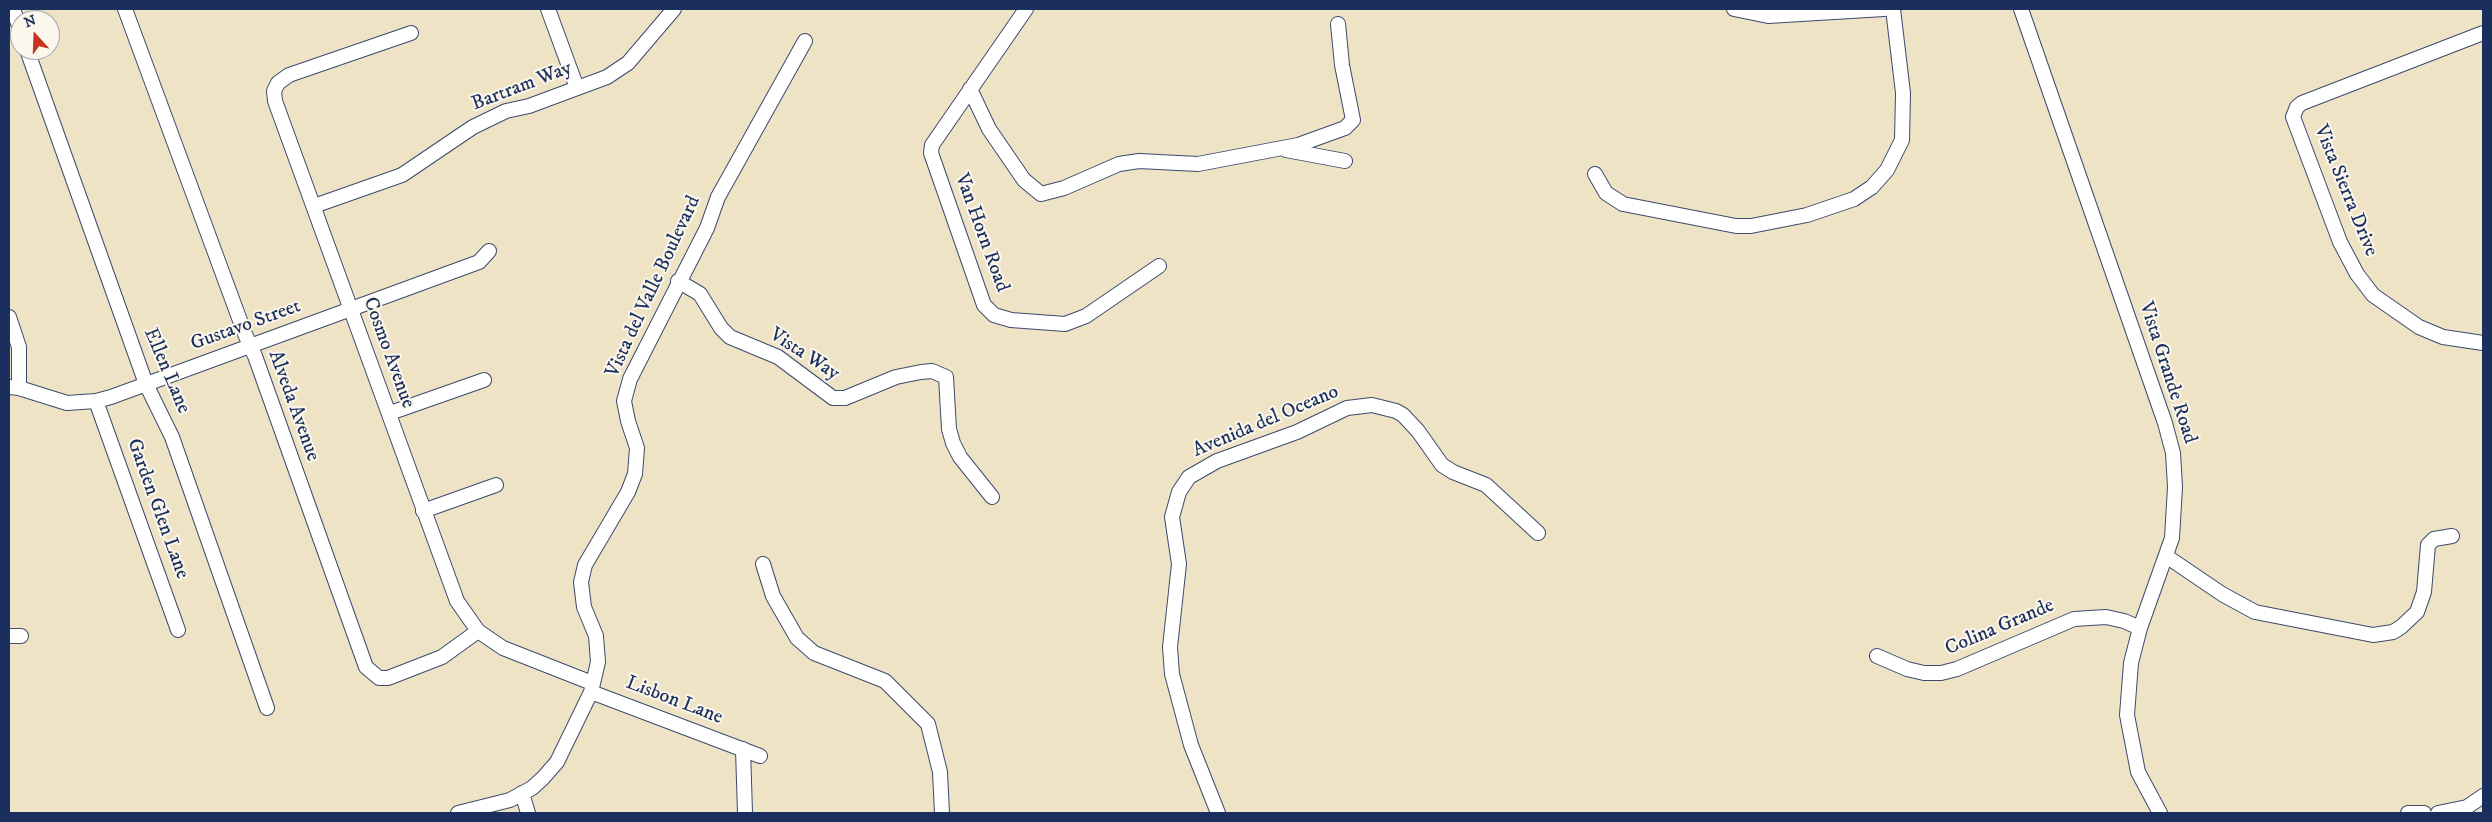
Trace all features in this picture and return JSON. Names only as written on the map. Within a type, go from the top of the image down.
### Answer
[{"type":"street","name":"Alveda Avenue","points":[[125,9],[366,667],[373,675],[379,678],[388,678],[442,657],[478,631]]},
{"type":"street","points":[[548,9],[577,88]]},
{"type":"street","name":"Bartram Way","points":[[314,206],[402,174],[473,127],[506,111],[529,106],[608,77],[628,63],[674,9]]},
{"type":"street","name":"Van Horn Road","points":[[1026,9],[934,140],[931,153],[984,305],[994,315],[1011,320],[1065,324],[1086,316],[1159,266]]},
{"type":"street","points":[[1734,9],[1768,16],[1884,9]]},
{"type":"street","points":[[1595,174],[1606,193],[1623,204],[1736,226],[1751,226],[1807,215],[1854,199],[1880,179],[1893,161],[1902,140],[1903,93],[1893,9]]},
{"type":"street","name":"Vista Grande Road","points":[[2021,9],[2165,423],[2173,453],[2175,487],[2172,538],[2140,628],[2131,663],[2127,715],[2138,772],[2160,813]]},
{"type":"street","points":[[970,88],[989,129],[1024,180],[1041,194],[1064,188],[1119,164],[1139,162],[1198,164],[1298,145],[1345,128],[1353,120],[1342,65],[1338,24]]},
{"type":"street","name":"Cosmo Avenue","points":[[411,33],[289,75],[278,83],[274,91],[275,101],[390,414],[452,592],[478,631]]},
{"type":"street","name":"Vista Sierra Drive","points":[[2483,33],[2302,103],[2297,107],[2293,118],[2340,242],[2358,274],[2373,295],[2418,327],[2444,337],[2483,343]]},
{"type":"street","name":"Vista del Valle Boulevard","points":[[458,813],[510,800],[543,778],[557,762],[592,688],[598,662],[596,636],[584,607],[581,582],[585,565],[628,492],[635,474],[636,448],[624,401],[630,379],[678,281],[707,228],[718,198],[805,41]]},
{"type":"street","name":"Ellen Lane","points":[[31,60],[146,384],[172,437],[266,708]]},
{"type":"street","points":[[1278,149],[1345,161]]},
{"type":"street","name":"Gustavo Street","points":[[14,388],[67,403],[96,401],[479,262],[489,251]]},
{"type":"street","name":"Vista Way","points":[[678,281],[700,294],[721,328],[730,337],[778,356],[833,398],[845,398],[896,377],[921,372],[932,371],[946,378],[949,429],[953,443],[960,456],[992,497]]},
{"type":"street","points":[[9,317],[19,347],[14,388]]},
{"type":"street","points":[[390,414],[484,380]]},
{"type":"street","name":"Garden Glen Lane","points":[[96,401],[178,630]]},
{"type":"street","name":"Avenida del Oceano","points":[[1218,813],[1191,745],[1172,674],[1170,646],[1179,564],[1172,517],[1179,492],[1189,477],[1218,461],[1297,432],[1347,408],[1372,404],[1403,415],[1442,465],[1453,472],[1486,485],[1538,533]]},
{"type":"street","points":[[423,511],[496,485]]},
{"type":"street","points":[[2166,556],[2222,594],[2255,612],[2373,635],[2393,632],[2417,612],[2424,592],[2428,544],[2434,539],[2452,536]]},
{"type":"street","points":[[764,564],[772,596],[796,638],[814,653],[885,681],[928,724],[940,772],[942,813]]},
{"type":"street","name":"Colina Grande","points":[[1877,656],[1907,670],[1941,673],[1957,670],[2074,619],[2106,617],[2124,621],[2140,628]]},
{"type":"street","name":"Lisbon Lane","points":[[478,631],[504,648],[592,688],[760,756]]},
{"type":"street","points":[[743,749],[745,813]]},
{"type":"street","points":[[522,793],[528,813]]},
{"type":"street","points":[[2438,813],[2467,806],[2483,796]]},
{"type":"street","points":[[2408,813],[2424,813]]}]
